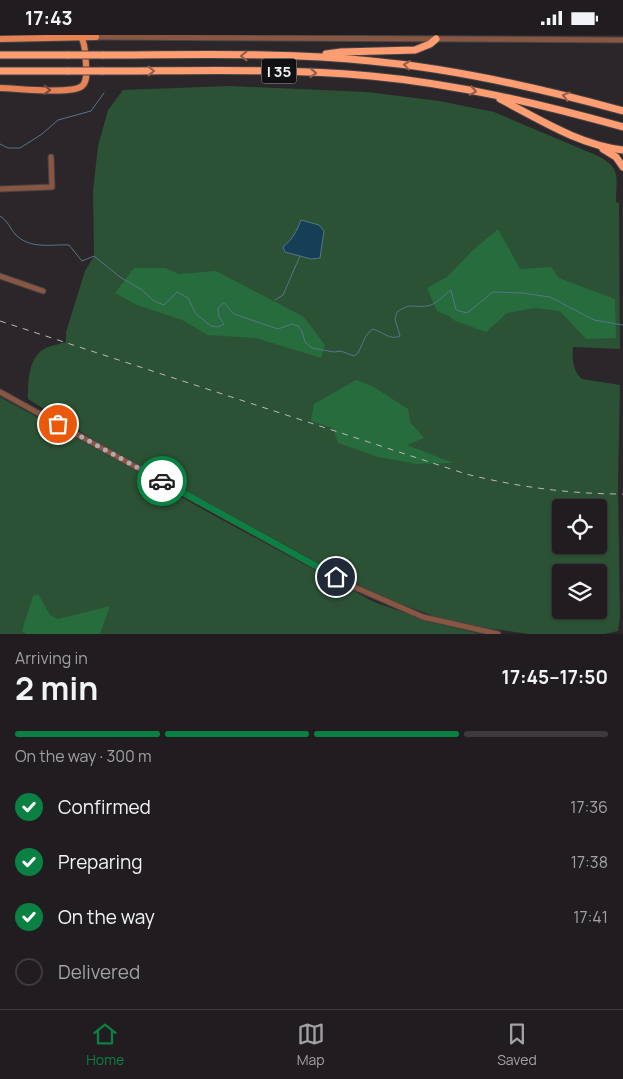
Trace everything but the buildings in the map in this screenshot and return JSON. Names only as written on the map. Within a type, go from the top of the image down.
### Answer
[{"type":"highway","points":[[310,57],[341,52],[415,50],[424,47],[436,39]]},
{"type":"highway","name":"I 35","points":[[0,55],[310,57],[399,64],[526,85],[623,111]]},
{"type":"highway","name":"I 35","points":[[0,71],[264,71],[335,73],[418,82],[491,94],[623,127]]},
{"type":"highway","points":[[491,94],[572,135],[601,147],[616,157],[623,167]]},
{"type":"highway","points":[[601,147],[623,150]]},
{"type":"main road","points":[[0,88],[68,91],[81,87],[85,81],[85,50],[81,37]]},
{"type":"main road","points":[[0,39],[96,37]]},
{"type":"main road","points":[[85,50],[96,37]]},
{"type":"street","points":[[96,37],[623,40]]},
{"type":"street","points":[[0,189],[52,187],[51,157]]},
{"type":"street","points":[[0,276],[43,291]]},
{"type":"street","points":[[0,392],[352,587],[423,617],[498,634]]},
{"type":"green space","points":[[230,86],[367,92],[439,101],[494,112],[598,156],[611,165],[616,175],[616,202],[619,203],[620,349],[573,347],[573,356],[575,369],[582,379],[620,385],[618,485],[620,617],[618,631],[604,634],[529,634],[479,627],[437,617],[395,602],[318,563],[102,445],[28,399],[32,363],[40,352],[46,348],[66,342],[66,332],[85,271],[94,256],[93,191],[98,146],[108,110],[123,90]]},
{"type":"green space","points":[[498,229],[520,269],[551,267],[559,278],[615,299],[616,338],[586,339],[560,311],[535,308],[507,313],[486,332],[453,320],[451,317],[437,311],[427,288],[447,277],[472,251]]},
{"type":"green space","points":[[134,268],[165,268],[179,274],[216,271],[304,317],[325,345],[321,358],[256,338],[208,335],[182,320],[137,305],[115,293]]},
{"type":"green space","points":[[356,380],[372,386],[408,409],[410,422],[424,438],[407,445],[453,463],[417,464],[378,457],[338,443],[333,428],[311,421],[314,404]]},
{"type":"green space","points":[[0,397],[374,602],[434,623],[481,634],[0,634]]},
{"type":"green space","points":[[38,594],[50,615],[58,619],[110,606],[100,634],[26,634],[22,631],[33,596]]},
{"type":"water","points":[[301,220],[319,225],[324,231],[320,258],[311,259],[285,252],[283,247],[294,235]]},
{"type":"waterway","points":[[0,144],[8,148],[20,148],[42,134],[58,120],[91,111],[104,93]]},
{"type":"waterway","points":[[0,216],[7,222],[15,234],[27,242],[41,245],[69,245],[82,261],[94,256],[120,277],[142,290],[154,301],[164,305],[177,292],[188,298],[196,314],[211,326],[218,327],[224,324],[219,317],[218,308],[224,303],[234,314],[278,329],[292,324],[298,326],[302,331],[305,342],[312,348],[334,352],[341,351],[354,356],[358,353],[366,336],[372,329],[389,337],[400,336],[395,319],[397,312],[409,306],[430,305],[437,302],[451,290],[456,310],[467,313],[493,292],[523,293],[550,297],[594,320],[623,325]]},
{"type":"waterway","points":[[275,300],[283,295],[300,256]]},
{"type":"railway","points":[[0,321],[466,474],[544,489],[583,493],[623,494]]},
{"type":"way so far","points":[[58,424],[162,481]]},
{"type":"route","points":[[162,481],[336,577]]}]
